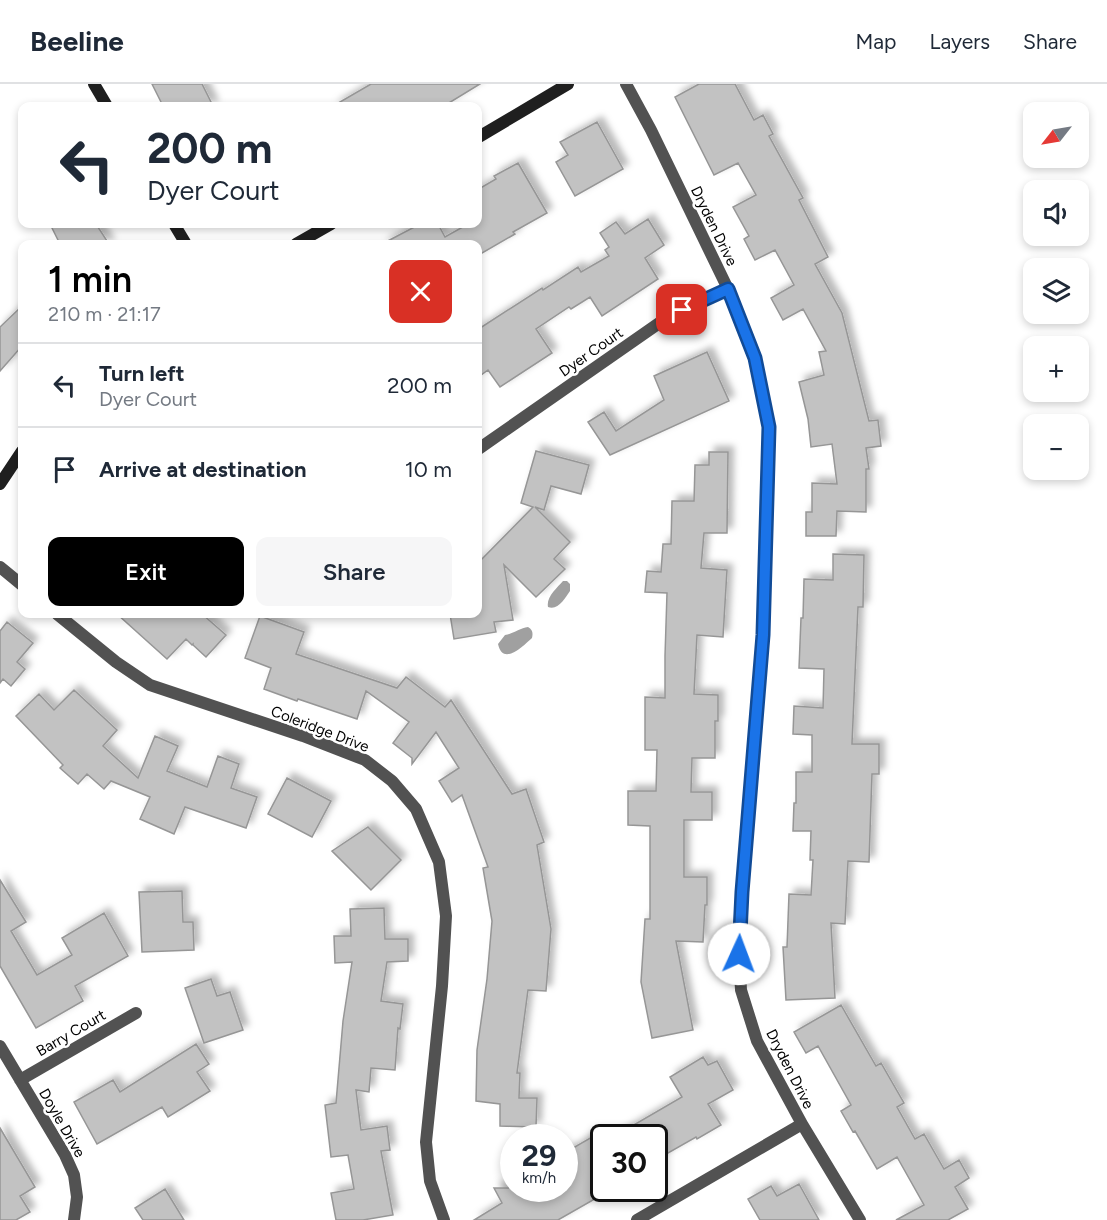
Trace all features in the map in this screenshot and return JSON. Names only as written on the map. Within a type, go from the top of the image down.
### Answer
[{"type":"street","points":[[94,84],[105,102]]},
{"type":"street","points":[[482,135],[568,84]]},
{"type":"street","name":"Dryden Drive","points":[[626,84],[651,130],[728,289],[755,358],[769,427],[763,635],[742,892],[739,954],[741,990],[756,1041],[802,1124],[860,1220]]},
{"type":"street","points":[[303,240],[324,228]]},
{"type":"street","name":"Dyer Court","points":[[482,447],[665,319],[728,289]]},
{"type":"street","points":[[0,484],[18,457]]},
{"type":"street","points":[[0,567],[18,582]]},
{"type":"street","name":"Coleridge Drive","points":[[62,618],[116,662],[150,685],[303,736],[365,760],[392,781],[416,809],[439,862],[446,916],[442,986],[426,1142],[430,1181],[444,1220]]},
{"type":"street","name":"Barry Court","points":[[20,1080],[136,1013]]},
{"type":"street","name":"Doyle Drive","points":[[0,1046],[65,1155],[74,1175],[77,1197],[74,1220]]},
{"type":"street","points":[[637,1220],[802,1124]]},
{"type":"shaded area","points":[[563,581],[570,584],[570,591],[558,606],[548,607],[550,596]]},
{"type":"shaded area","points":[[528,627],[531,629],[532,638],[514,652],[504,654],[501,651],[498,644],[505,635]]},
{"type":"building","points":[[152,84],[202,84],[211,102],[161,102]]},
{"type":"building","points":[[371,84],[480,84],[451,102],[340,102]]},
{"type":"building","points":[[699,84],[735,84],[754,120],[763,115],[773,134],[769,136],[803,198],[799,200],[828,257],[815,264],[842,313],[869,421],[878,420],[881,446],[866,448],[869,469],[866,469],[866,512],[837,511],[836,536],[806,536],[806,512],[812,512],[812,483],[837,484],[832,444],[811,447],[808,419],[799,382],[824,375],[819,352],[826,351],[803,309],[783,320],[771,298],[794,285],[775,250],[755,260],[744,239],[749,236],[733,207],[756,195],[738,163],[714,175],[675,97]]},
{"type":"building","points":[[597,122],[623,169],[575,196],[556,162],[568,155],[560,142]]},
{"type":"building","points":[[518,163],[547,213],[482,253],[482,240],[390,240],[412,228],[440,228],[445,237],[461,228],[482,228],[482,187],[496,179],[494,176]]},
{"type":"building","points":[[648,219],[664,245],[645,258],[658,279],[602,316],[590,297],[571,309],[569,307],[536,329],[552,353],[500,387],[488,370],[482,374],[482,327],[578,267],[581,272],[609,256],[605,250],[609,247],[600,233],[616,222],[625,234]]},
{"type":"building","points":[[52,228],[99,228],[106,240],[58,240]]},
{"type":"building","points":[[18,310],[18,351],[0,371],[0,327]]},
{"type":"building","points":[[707,352],[729,401],[610,455],[588,422],[604,412],[616,431],[664,400],[654,376]]},
{"type":"building","points":[[536,451],[589,465],[581,494],[551,486],[544,510],[535,507],[570,542],[554,559],[565,569],[536,597],[504,565],[513,620],[494,622],[496,632],[454,639],[451,618],[482,618],[482,559],[533,507],[521,503]]},
{"type":"building","points":[[709,452],[728,452],[727,533],[704,533],[701,568],[727,570],[723,637],[697,635],[694,694],[718,695],[718,721],[715,721],[715,758],[692,758],[691,792],[712,792],[712,820],[684,820],[684,877],[707,877],[707,905],[705,905],[703,942],[676,941],[693,1030],[652,1038],[641,982],[645,919],[650,919],[650,826],[628,825],[628,791],[656,791],[657,750],[645,750],[645,697],[665,698],[667,593],[645,592],[647,571],[661,572],[663,544],[671,544],[672,501],[694,501],[695,465],[709,465]]},
{"type":"building","points":[[833,554],[864,555],[863,607],[858,607],[852,744],[879,744],[879,774],[872,774],[869,862],[848,861],[845,924],[831,923],[835,998],[786,1000],[783,947],[787,947],[789,894],[811,895],[813,860],[810,860],[811,831],[793,831],[796,772],[812,772],[812,735],[793,734],[794,706],[823,708],[824,669],[799,668],[804,579],[833,580]]},
{"type":"building","points":[[121,618],[207,618],[226,635],[206,657],[186,639],[167,659]]},
{"type":"building","points":[[259,618],[266,618],[304,632],[296,654],[397,688],[406,677],[445,707],[451,700],[512,794],[526,789],[544,842],[537,845],[551,929],[546,991],[528,990],[517,1073],[520,1073],[519,1098],[537,1098],[536,1124],[500,1124],[500,1104],[476,1101],[477,1050],[492,921],[483,868],[488,867],[462,795],[452,802],[439,781],[459,768],[436,732],[412,764],[412,758],[393,743],[409,722],[366,691],[357,719],[264,689],[271,668],[245,658]]},
{"type":"building","points":[[7,622],[33,643],[17,662],[25,669],[11,686],[3,679],[0,683],[0,631]]},
{"type":"building","points":[[74,690],[117,730],[103,746],[138,778],[155,736],[178,746],[167,771],[207,787],[218,756],[239,764],[231,788],[257,797],[246,828],[185,807],[174,834],[140,819],[150,797],[111,781],[104,789],[87,774],[78,784],[60,768],[63,765],[16,716],[39,694],[54,710]]},
{"type":"building","points":[[287,778],[331,801],[312,837],[268,814]]},
{"type":"building","points":[[368,827],[401,860],[371,890],[332,851]]},
{"type":"building","points":[[0,880],[26,922],[11,931],[37,975],[72,955],[62,938],[104,913],[128,956],[75,986],[83,1001],[36,1028],[0,966]]},
{"type":"building","points":[[182,891],[183,922],[193,922],[194,950],[142,952],[139,892]]},
{"type":"building","points":[[384,908],[385,939],[408,939],[408,961],[387,962],[381,1001],[403,1004],[400,1029],[398,1028],[395,1070],[371,1068],[369,1092],[356,1090],[361,1130],[387,1126],[390,1150],[381,1151],[393,1215],[363,1220],[336,1220],[331,1193],[354,1189],[348,1155],[331,1157],[325,1105],[336,1103],[343,1021],[352,962],[335,963],[334,936],[351,936],[350,909]]},
{"type":"building","points":[[211,979],[217,996],[230,992],[243,1030],[204,1043],[185,988]]},
{"type":"building","points":[[841,1005],[876,1066],[881,1063],[904,1103],[897,1107],[915,1139],[924,1134],[944,1169],[959,1160],[969,1178],[955,1187],[968,1209],[948,1220],[896,1220],[924,1205],[897,1157],[877,1169],[841,1111],[851,1105],[818,1046],[806,1053],[794,1032]]},
{"type":"building","points":[[196,1044],[209,1064],[197,1072],[210,1091],[168,1117],[162,1107],[97,1144],[74,1102],[113,1080],[120,1092]]},
{"type":"building","points":[[703,1057],[708,1065],[717,1061],[733,1090],[708,1104],[721,1125],[668,1153],[668,1124],[635,1124],[682,1097],[670,1077]]},
{"type":"building","points":[[0,1128],[35,1187],[20,1196],[30,1212],[16,1220],[0,1220]]},
{"type":"building","points":[[590,1138],[590,1202],[558,1220],[474,1220],[501,1202],[578,1202],[578,1145]]},
{"type":"building","points":[[799,1184],[819,1220],[760,1220],[748,1199],[771,1186],[777,1196]]},
{"type":"building","points":[[494,1188],[500,1188],[500,1199]]},
{"type":"building","points":[[165,1189],[184,1220],[143,1220],[135,1208]]},
{"type":"route","points":[[682,310],[728,289],[755,358],[769,427],[763,635],[739,954]]}]
